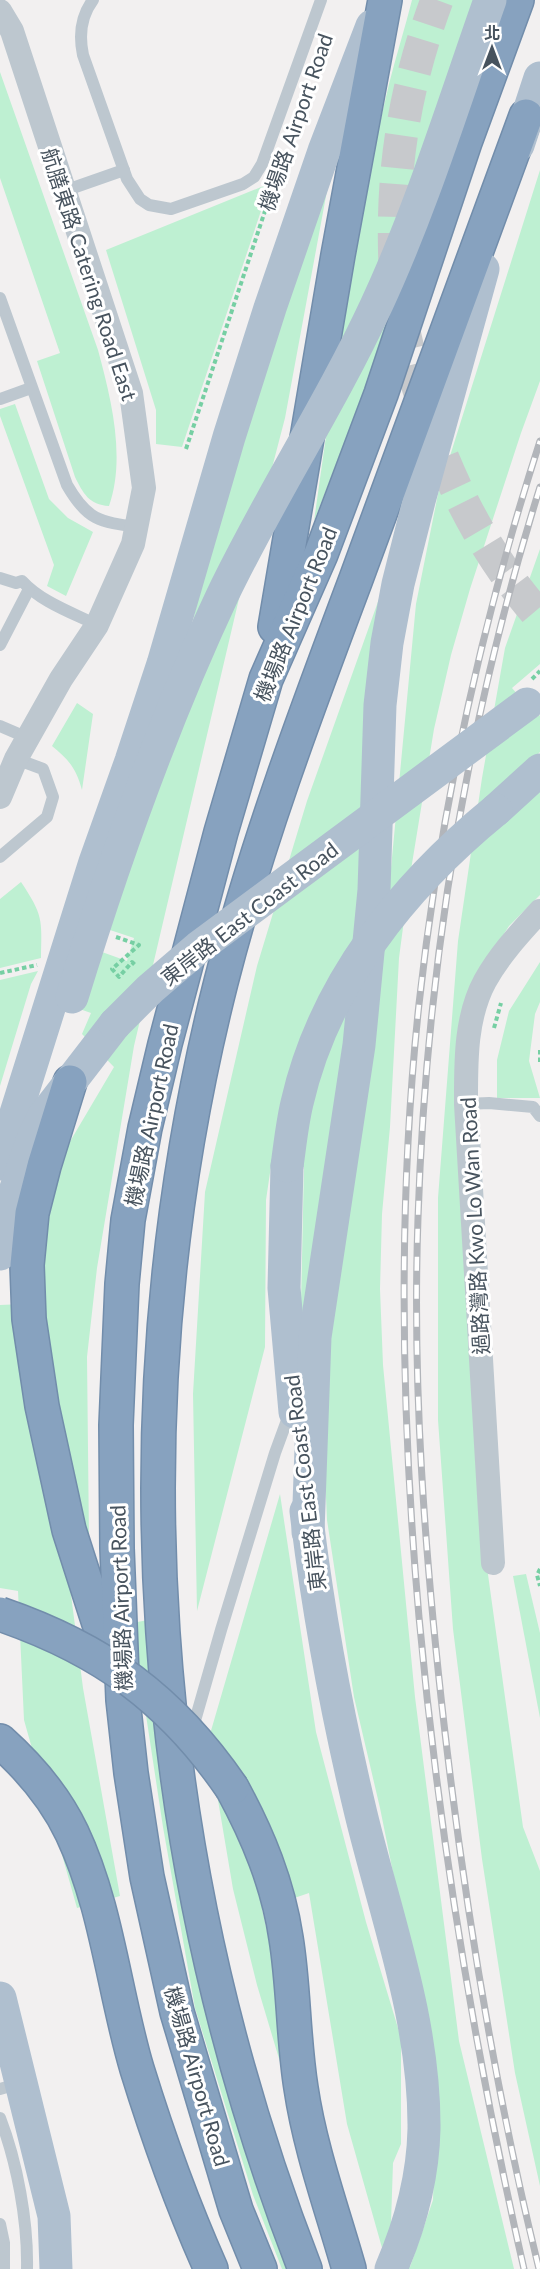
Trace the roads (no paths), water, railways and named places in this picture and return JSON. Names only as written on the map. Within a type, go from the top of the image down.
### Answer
[{"type":"highway","points":[[266,679],[384,0]]},
{"type":"highway","name":"機場路 Airport Road","points":[[260,2269],[236,2210],[177,2012],[147,1877],[131,1773],[123,1700],[117,1548],[116,1425],[122,1284],[128,1220],[145,1128],[165,1044],[218,842],[266,679],[321,554],[381,394],[465,142],[517,0]]},
{"type":"highway","name":"機場路 Airport Road","points":[[304,2269],[274,2186],[231,2047],[202,1926],[178,1789],[160,1605],[158,1449],[165,1323],[172,1252],[203,1064],[221,982],[252,873],[275,801],[526,116]]},
{"type":"highway","points":[[70,1082],[32,1213],[27,1265],[29,1319],[42,1406],[69,1530],[123,1700]]},
{"type":"highway","points":[[0,1614],[55,1635],[86,1651],[146,1692],[190,1732],[232,1788],[259,1842],[279,1902],[287,1939],[301,2090],[328,2200],[349,2269]]},
{"type":"highway","points":[[0,1741],[36,1777],[52,1799],[72,1833],[81,1854],[99,1911],[137,2068],[180,2194],[211,2269]]},
{"type":"main road","points":[[0,1164],[95,862],[163,664],[229,437],[270,308],[324,151],[384,0]]},
{"type":"main road","points":[[44,1116],[51,1070],[105,890],[158,750],[209,626],[253,535],[338,385],[376,305],[410,227],[490,0]]},
{"type":"main road","name":"機場路 Airport Road","points":[[526,116],[540,78]]},
{"type":"main road","points":[[308,1532],[315,1336],[360,1045],[374,890],[380,705],[387,643],[398,584],[419,501],[526,116]]},
{"type":"main road","name":"東岸路 East Coast Road","points":[[0,1254],[16,1188],[34,1136],[44,1116],[115,1024],[150,989],[199,946],[533,699]]},
{"type":"main road","name":"東岸路 East Coast Road","points":[[391,2269],[416,2194],[424,2129],[418,2049],[402,1972],[361,1814],[337,1704],[308,1532],[284,1288],[287,1166],[297,1103],[312,1053],[332,1007],[363,953],[412,888],[472,829],[540,770]]},
{"type":"main road","points":[[0,1998],[11,2086],[54,2216],[56,2269]]},
{"type":"street","name":"航膳東路 Catering Road East","points":[[0,11],[12,31],[131,393],[144,488],[133,544],[97,625],[61,679],[16,759],[0,797]]},
{"type":"street","name":"過路灣路 Kwo Lo Wan Road","points":[[493,1563],[466,1104],[468,1042],[484,983],[505,950],[540,911]]},
{"type":"lane","points":[[93,0],[82,25],[81,46],[124,170],[141,199],[149,205],[164,209],[200,200],[243,184],[254,177],[262,164],[321,0]]},
{"type":"lane","points":[[64,191],[124,170]]},
{"type":"lane","points":[[0,298],[67,485],[88,515],[113,524],[138,527]]},
{"type":"lane","points":[[0,399],[31,388]]},
{"type":"lane","points":[[0,578],[26,585],[97,625]]},
{"type":"lane","points":[[0,645],[26,585]]},
{"type":"lane","points":[[0,726],[28,738]]},
{"type":"lane","points":[[0,857],[47,817],[53,797],[43,769],[16,759]]},
{"type":"lane","points":[[466,1104],[489,1103],[533,1107],[540,1116]]},
{"type":"lane","points":[[178,1789],[200,1700],[224,1620],[275,1453],[315,1336]]},
{"type":"lane","points":[[0,2118],[19,2190],[28,2255],[27,2269]]},
{"type":"lane","points":[[0,2224],[4,2242],[4,2269]]},
{"type":"tunnel","points":[[395,266],[395,197],[402,131],[416,66],[437,0]]},
{"type":"tunnel","points":[[401,317],[421,398],[451,476],[490,550],[513,584],[540,617]]},
{"type":"railway","points":[[524,2269],[475,2026],[437,1781],[427,1699],[413,1540],[408,1464],[404,1310],[407,1157],[412,1081],[419,1004],[438,861],[481,649],[540,441]]},
{"type":"railway","points":[[539,2269],[495,2066],[452,1793],[426,1535],[419,1408],[417,1281],[418,1218],[430,1032],[454,848],[491,666],[540,487]]}]
